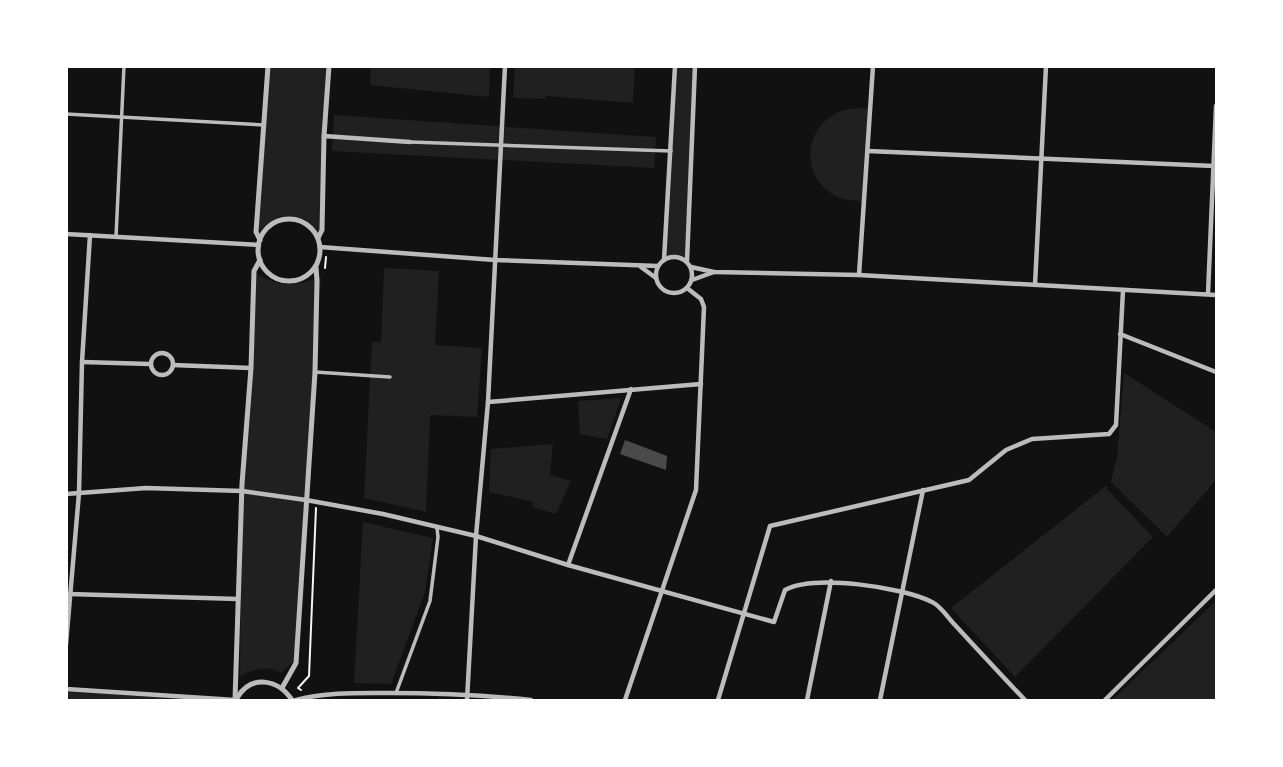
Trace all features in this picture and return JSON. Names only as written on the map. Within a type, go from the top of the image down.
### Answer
[{"type":"street","points":[[116,237],[124,66]]},
{"type":"street","points":[[268,66],[256,232],[260,260],[268,273],[287,282],[298,281],[316,267]]},
{"type":"street","points":[[318,238],[322,230],[329,66]]},
{"type":"street","points":[[467,701],[476,536],[488,402],[505,66]]},
{"type":"street","points":[[664,260],[675,66]]},
{"type":"street","points":[[692,280],[689,264],[695,66]]},
{"type":"street","points":[[859,275],[873,66]]},
{"type":"street","points":[[1035,285],[1046,66]]},
{"type":"street","points":[[1208,295],[1216,106]]},
{"type":"street","points":[[66,114],[264,125]]},
{"type":"street","points":[[324,136],[411,142],[671,151]]},
{"type":"street","points":[[868,151],[1214,166]]},
{"type":"street","points":[[259,242],[270,226],[287,219],[306,224],[318,238],[320,247],[316,267],[315,372],[296,663],[282,688]]},
{"type":"street","points":[[66,234],[259,242]]},
{"type":"street","points":[[66,644],[79,493],[82,362],[90,235]]},
{"type":"street","points":[[320,247],[495,260],[658,266]]},
{"type":"street","points":[[656,278],[658,266],[664,260],[678,257],[689,264],[714,272],[859,275],[1216,295]]},
{"type":"street","points":[[235,700],[242,491],[251,368],[254,271],[260,260]]},
{"type":"street","points":[[640,267],[656,278],[662,289],[668,292],[681,292],[692,280],[714,272]]},
{"type":"street","points":[[625,701],[695,489],[704,307],[701,299],[687,288]]},
{"type":"street","points":[[719,701],[770,526],[970,480],[1006,450],[1032,439],[1108,433],[1116,425],[1123,290]]},
{"type":"street","points":[[1120,334],[1216,372]]},
{"type":"street","points":[[162,353],[168,355],[173,365],[172,371],[161,376],[151,370],[150,364],[156,354],[162,353]]},
{"type":"street","points":[[82,362],[150,364]]},
{"type":"street","points":[[173,365],[251,368]]},
{"type":"street","points":[[315,372],[390,377]]},
{"type":"street","points":[[488,402],[701,384]]},
{"type":"street","points":[[568,565],[631,389]]},
{"type":"street","points":[[66,494],[146,488],[242,491],[306,500],[383,514],[476,536],[568,565],[774,622],[785,590],[794,585],[831,581],[901,593],[934,603],[1025,701]]},
{"type":"street","points":[[880,701],[923,491]]},
{"type":"street","points":[[396,693],[430,601],[437,528]]},
{"type":"street","points":[[807,701],[831,581]]},
{"type":"street","points":[[1105,701],[1216,590]]},
{"type":"street","points":[[69,594],[238,599]]},
{"type":"street","points":[[235,700],[249,685],[269,681],[282,688],[294,701],[335,693],[468,693],[531,701]]},
{"type":"street","points":[[66,689],[166,698],[235,700]]},
{"type":"shaded area","points":[[268,67],[329,67],[322,235],[305,220],[281,216],[256,232]]},
{"type":"shaded area","points":[[371,67],[490,67],[489,97],[370,85]]},
{"type":"shaded area","points":[[515,67],[635,67],[633,103],[547,96],[544,99],[513,98]]},
{"type":"shaded area","points":[[675,67],[695,67],[687,261],[678,257],[664,260]]},
{"type":"shaded area","points":[[859,108],[871,109],[864,202],[840,198],[822,186],[816,177],[810,154],[816,132],[823,123],[839,112]]},
{"type":"shaded area","points":[[334,115],[656,137],[654,168],[332,151]]},
{"type":"shaded area","points":[[384,268],[439,271],[435,345],[482,348],[477,417],[430,415],[426,512],[364,498],[372,342],[381,342]]},
{"type":"shaded area","points":[[254,273],[287,284],[321,277],[293,662],[281,673],[260,669],[240,676],[242,491]]},
{"type":"shaded area","points":[[1124,373],[1216,432],[1216,480],[1167,537],[1111,482],[1117,457]]},
{"type":"shaded area","points":[[621,398],[607,439],[580,434],[578,401]]},
{"type":"shaded area","points":[[553,444],[550,475],[571,481],[556,514],[532,507],[534,502],[489,492],[491,449]]},
{"type":"shaded area","points":[[1107,485],[1107,489],[1153,537],[1015,677],[951,608]]},
{"type":"shaded area","points":[[363,522],[433,538],[425,592],[391,684],[354,683]]},
{"type":"shaded area","points":[[1216,601],[1216,700],[1112,700]]},
{"type":"shaded area","points":[[66,692],[164,697],[163,700],[67,700]]},
{"type":"building","points":[[625,440],[667,456],[666,470],[620,454]]}]
